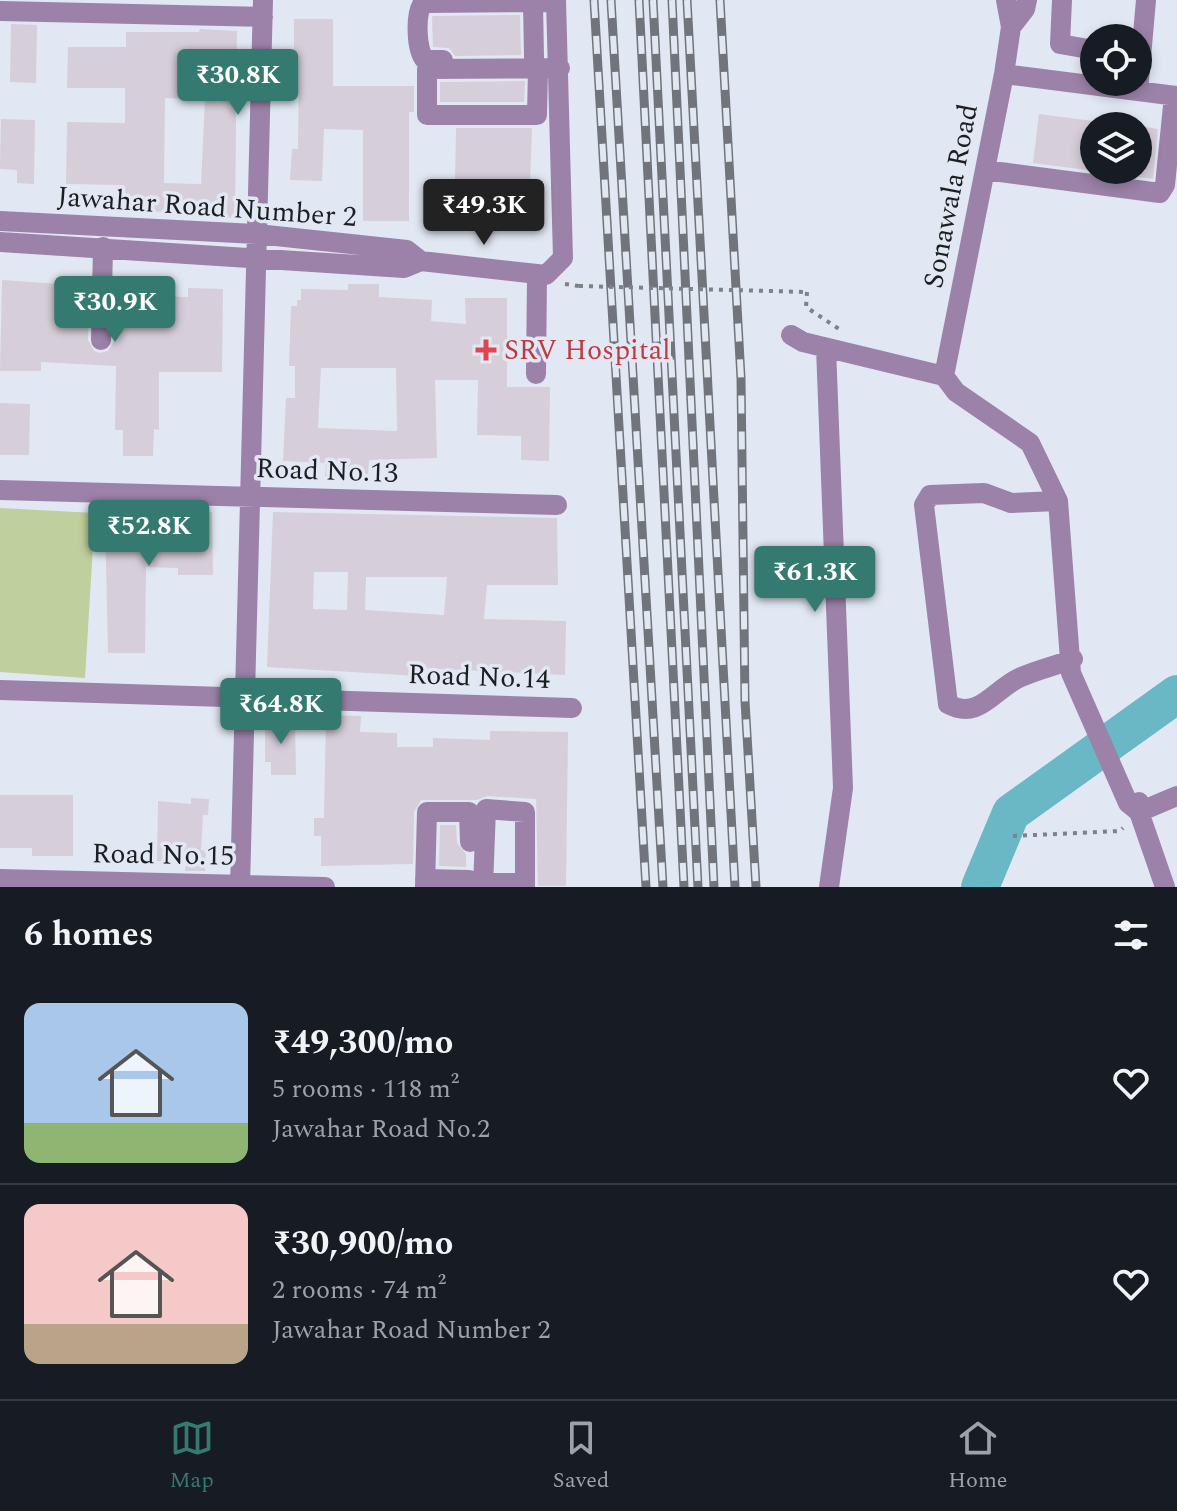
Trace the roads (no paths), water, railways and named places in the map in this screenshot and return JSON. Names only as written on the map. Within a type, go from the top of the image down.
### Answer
[{"type":"street","name":"Sonawala Road","points":[[944,376],[1004,74],[1011,27],[1006,0]]},
{"type":"street","name":"Sonawala Road","points":[[1011,27],[1025,9],[1027,0]]},
{"type":"street","points":[[1062,0],[1059,39],[1062,47],[1080,49]]},
{"type":"street","points":[[1143,24],[1146,0]]},
{"type":"street","points":[[421,261],[542,276],[557,268],[563,258],[560,63],[556,1],[428,2],[419,11],[420,53],[425,60],[560,63]]},
{"type":"street","points":[[533,2],[536,63],[538,109],[537,115],[426,113],[427,69],[536,63]]},
{"type":"street","points":[[0,11],[263,9],[240,886]]},
{"type":"street","points":[[1066,82],[1069,48]]},
{"type":"street","points":[[1004,74],[1080,84]]},
{"type":"street","points":[[985,170],[1160,193],[1165,185],[1176,96],[1152,93]]},
{"type":"street","points":[[538,109],[561,109]]},
{"type":"street","name":"Jawahar Road Number 2","points":[[0,221],[257,234],[407,250],[421,261],[404,268],[0,242]]},
{"type":"street","points":[[101,340],[103,247]]},
{"type":"street","points":[[536,374],[542,276]]},
{"type":"street","points":[[791,335],[823,347],[944,376],[956,392],[1030,443],[1058,501],[1076,666],[1135,804],[1165,887]]},
{"type":"street","points":[[823,347],[843,788],[829,887]]},
{"type":"street","name":"Road No.13","points":[[0,490],[557,505]]},
{"type":"street","points":[[1058,501],[1011,503],[984,493],[930,495],[924,505],[948,704],[960,711],[978,708],[1017,679],[1076,666]]},
{"type":"street","name":"Road No.14","points":[[0,690],[572,708]]},
{"type":"street","points":[[1135,804],[1177,796]]},
{"type":"street","points":[[486,809],[525,812],[525,885],[425,883],[426,816],[430,810],[469,812],[476,884],[486,809]]},
{"type":"street","name":"Road No.15","points":[[0,879],[325,887]]},
{"type":"waterway","points":[[980,887],[1011,813],[1177,694]]},
{"type":"railway","points":[[594,0],[646,887]]},
{"type":"railway","points":[[611,0],[663,887]]},
{"type":"railway","points":[[639,0],[684,887]]},
{"type":"railway","points":[[653,0],[698,887]]},
{"type":"railway","points":[[672,0],[714,887]]},
{"type":"railway","points":[[687,0],[735,887]]},
{"type":"railway","points":[[720,0],[741,378],[745,701],[756,887]]},
{"type":"place","name":"SRV Hospital","points":[[486,350]]}]
